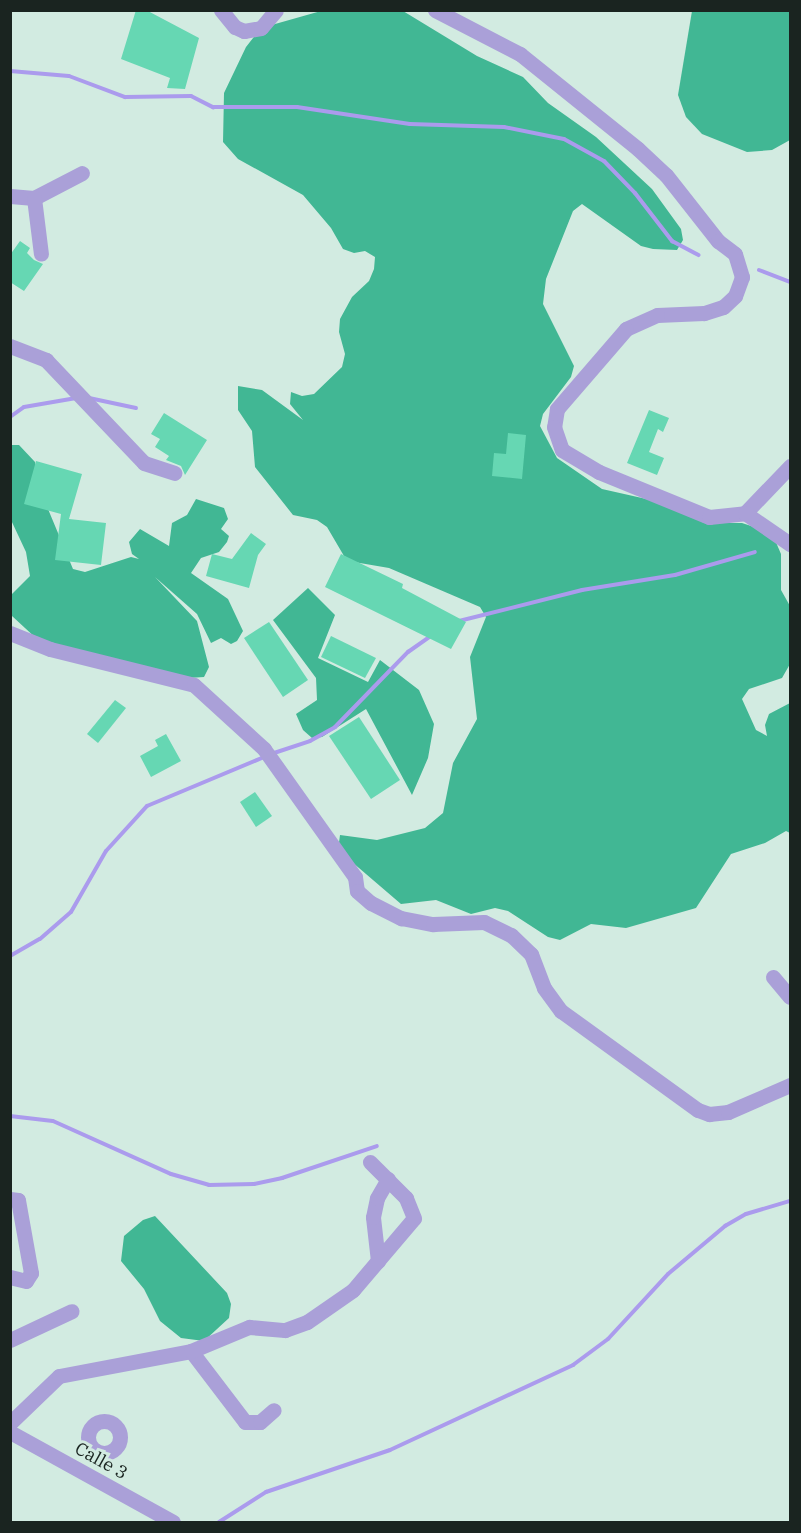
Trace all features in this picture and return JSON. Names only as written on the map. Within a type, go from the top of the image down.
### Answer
[{"type":"street","points":[[221,10],[235,27],[244,31],[261,28],[276,10]]},
{"type":"street","points":[[435,10],[520,54],[578,98],[666,175],[718,241],[735,254],[742,277],[735,296],[713,310],[657,315],[626,329],[564,398],[557,409],[554,427],[562,450],[599,472],[709,517],[745,513],[790,466]]},
{"type":"street","points":[[10,196],[34,198],[82,173]]},
{"type":"street","points":[[34,198],[41,254]]},
{"type":"street","points":[[10,346],[46,360],[144,463],[174,473]]},
{"type":"street","points":[[745,513],[790,544]]},
{"type":"street","points":[[10,633],[50,649],[150,671],[194,686],[264,749],[355,877],[357,891],[371,903],[401,918],[433,924],[483,922],[512,935],[531,954],[544,988],[561,1011],[698,1110],[728,1112],[790,1085]]},
{"type":"street","points":[[773,976],[790,997]]},
{"type":"street","points":[[10,1423],[59,1376],[191,1351],[249,1327],[285,1330],[307,1322],[353,1290],[414,1218],[412,1207],[370,1162]]},
{"type":"street","points":[[378,1262],[373,1217],[377,1197],[388,1179]]},
{"type":"street","points":[[10,1199],[18,1200],[31,1274],[26,1281],[10,1277]]},
{"type":"street","points":[[10,1340],[72,1311]]},
{"type":"street","points":[[10,1352],[27,1332]]},
{"type":"street","points":[[191,1351],[245,1422],[260,1422],[274,1410]]},
{"type":"street","name":"Calle 3","points":[[10,1432],[173,1522]]},
{"type":"street","points":[[90,1477],[101,1453]]},
{"type":"green space","points":[[321,11],[403,11],[477,56],[523,77],[548,103],[596,137],[652,189],[681,229],[683,240],[677,250],[653,249],[641,246],[582,204],[573,211],[546,279],[543,304],[574,366],[571,377],[543,414],[540,426],[557,458],[602,489],[673,505],[704,523],[742,523],[772,533],[781,554],[781,590],[790,606],[790,664],[782,678],[749,689],[742,699],[756,730],[767,736],[765,725],[769,714],[790,703],[790,833],[786,831],[765,843],[731,854],[696,908],[626,928],[591,924],[560,940],[548,937],[508,911],[495,908],[471,914],[436,900],[401,904],[338,850],[340,835],[377,840],[425,828],[443,813],[453,763],[477,719],[470,657],[486,617],[480,607],[389,568],[354,562],[344,556],[327,527],[317,520],[293,515],[255,467],[252,431],[238,410],[238,386],[262,390],[303,420],[290,404],[291,392],[302,396],[314,394],[342,367],[345,354],[339,332],[340,319],[352,297],[369,281],[374,269],[375,257],[365,251],[354,253],[343,249],[331,228],[303,195],[238,159],[223,142],[224,93],[246,47],[261,28]]},
{"type":"green space","points":[[692,11],[790,11],[790,140],[772,150],[747,152],[702,134],[686,117],[678,95]]},
{"type":"green space","points":[[11,445],[19,445],[35,462],[38,485],[73,569],[85,572],[131,557],[139,559],[132,554],[129,542],[140,529],[169,546],[172,523],[187,515],[196,499],[224,508],[228,519],[221,529],[229,536],[227,542],[219,552],[201,558],[191,573],[228,599],[243,631],[237,641],[231,644],[221,638],[211,643],[197,614],[155,577],[197,621],[209,667],[204,677],[156,680],[38,640],[12,616],[12,594],[30,576],[26,552],[11,520]]},
{"type":"green space","points":[[308,588],[335,615],[318,658],[368,682],[380,660],[419,690],[434,724],[428,758],[412,795],[366,709],[322,737],[312,738],[303,730],[296,714],[317,700],[316,678],[273,620]]},
{"type":"green space","points":[[155,1216],[227,1293],[231,1304],[229,1318],[204,1341],[181,1338],[160,1321],[144,1289],[121,1261],[124,1236],[143,1220]]},
{"type":"building","points":[[136,10],[146,10],[199,38],[185,89],[167,88],[170,78],[121,59]]},
{"type":"building","points":[[20,241],[30,248],[27,253],[34,260],[43,264],[24,291],[10,282],[10,255]]},
{"type":"building","points":[[649,410],[669,418],[663,432],[658,429],[649,452],[664,458],[657,475],[627,463]]},
{"type":"building","points":[[164,413],[207,440],[185,475],[181,466],[166,460],[169,456],[155,447],[160,439],[151,434]]},
{"type":"building","points":[[508,433],[526,435],[522,479],[492,476],[494,453],[506,454]]},
{"type":"building","points":[[36,461],[82,474],[69,519],[106,523],[101,565],[55,560],[61,514],[24,504]]},
{"type":"building","points":[[251,533],[266,544],[258,555],[249,588],[206,576],[212,554],[232,559]]},
{"type":"building","points":[[341,554],[403,584],[402,588],[466,622],[451,649],[325,587]]},
{"type":"building","points":[[269,622],[308,680],[283,697],[244,638]]},
{"type":"building","points":[[331,636],[376,658],[365,678],[321,657]]},
{"type":"building","points":[[115,700],[126,708],[98,743],[87,734]]},
{"type":"building","points":[[359,717],[400,780],[371,799],[329,736]]},
{"type":"building","points":[[166,734],[181,761],[151,777],[140,756],[158,746],[155,740]]},
{"type":"building","points":[[255,792],[272,816],[256,827],[240,802]]},
{"type":"waterway","points":[[10,71],[69,76],[125,97],[191,96],[213,107],[297,107],[410,124],[504,127],[564,139],[604,161],[635,193],[672,241],[698,255]]},
{"type":"waterway","points":[[759,270],[790,282]]},
{"type":"waterway","points":[[10,417],[24,407],[76,398]]},
{"type":"waterway","points":[[89,398],[136,408]]},
{"type":"waterway","points":[[459,621],[582,590],[675,575],[755,552]]},
{"type":"waterway","points":[[271,754],[310,741],[335,727],[408,652],[431,636]]},
{"type":"waterway","points":[[10,956],[40,939],[71,912],[106,851],[147,806],[264,757]]},
{"type":"waterway","points":[[10,1116],[53,1121],[171,1174],[209,1185],[254,1184],[282,1178],[377,1146]]},
{"type":"waterway","points":[[219,1522],[266,1492],[390,1450],[573,1365],[608,1339],[668,1274],[725,1226],[746,1214],[790,1201]]}]
